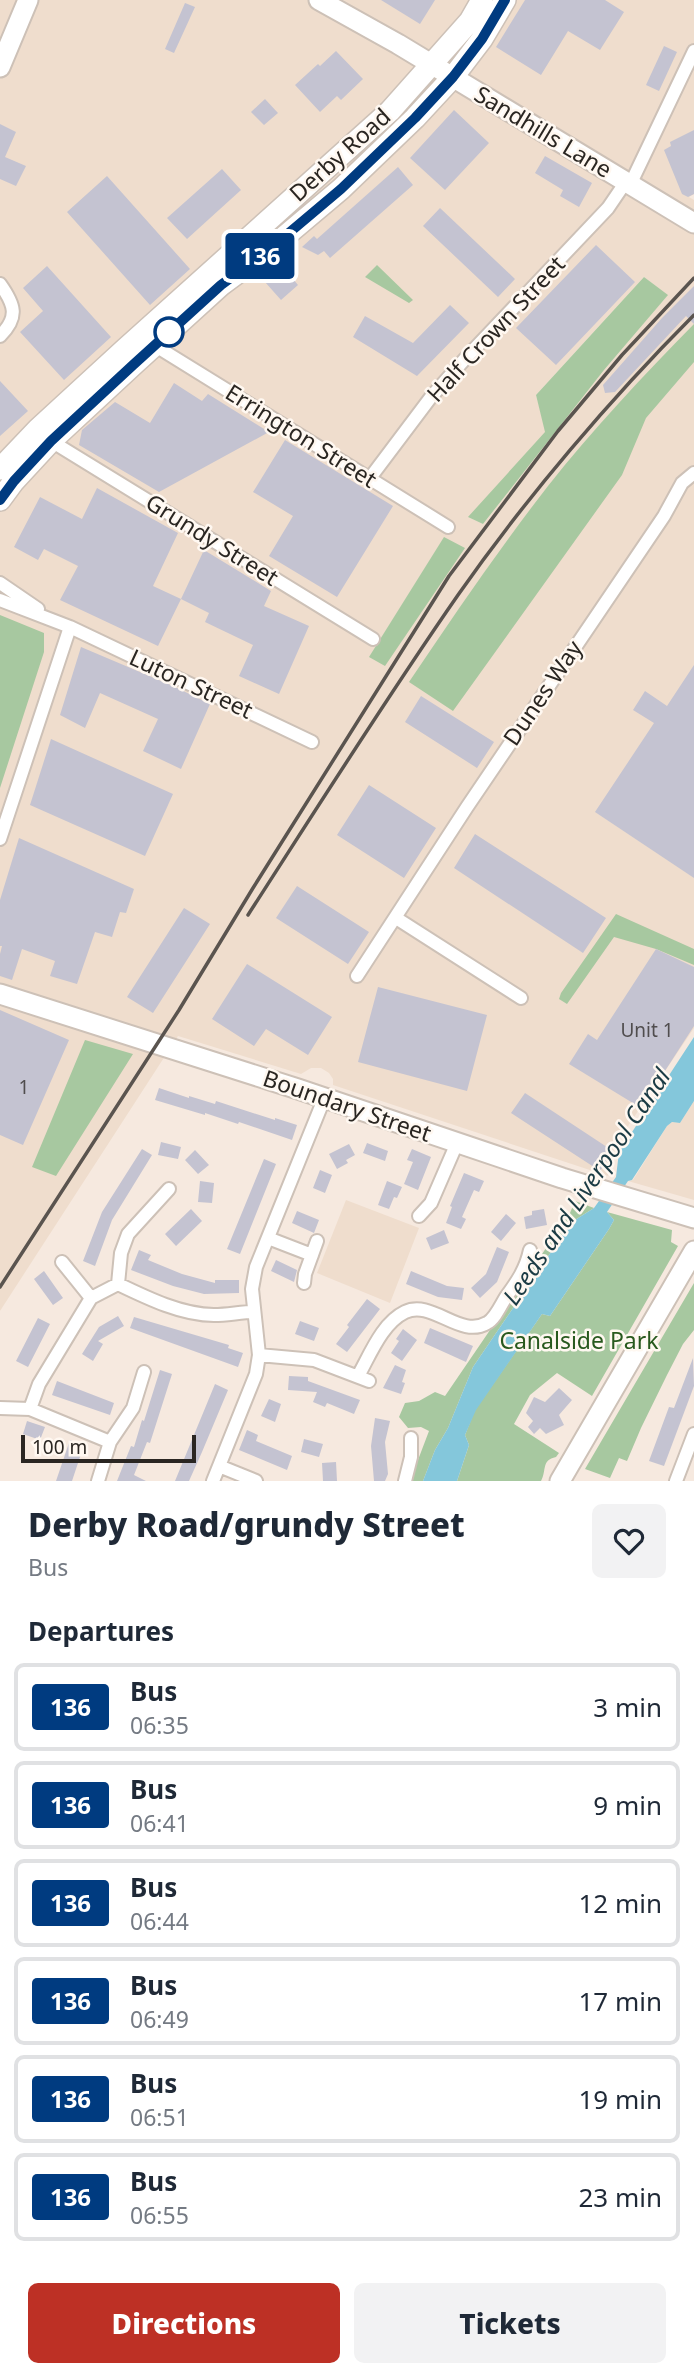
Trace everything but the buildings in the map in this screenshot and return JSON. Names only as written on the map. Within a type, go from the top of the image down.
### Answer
[{"type":"highway","name":"Derby Road","points":[[0,469],[38,429],[390,111],[470,21],[482,0]]},
{"type":"highway","name":"Derby Road","points":[[0,500],[51,441],[154,345],[221,285],[271,248],[341,189],[453,77],[482,39],[505,0]]},
{"type":"main road","points":[[0,67],[28,0]]},
{"type":"main road","name":"Sandhills Lane","points":[[319,0],[453,77],[694,223]]},
{"type":"main road","name":"Boundary Street","points":[[0,994],[655,1206],[690,1221]]},
{"type":"main road","points":[[560,1481],[694,1251]]},
{"type":"street","name":"Half Crown Street","points":[[370,478],[431,397],[464,359],[628,184],[694,51]]},
{"type":"street","points":[[0,284],[10,297],[13,310],[12,322],[0,337]]},
{"type":"street","name":"Errington Street","points":[[154,345],[447,527]]},
{"type":"street","name":"Grundy Street","points":[[51,441],[373,639]]},
{"type":"street","name":"Dunes Way","points":[[357,976],[467,807],[664,516],[682,483],[694,472]]},
{"type":"street","points":[[0,583],[49,617]]},
{"type":"street","points":[[0,600],[70,627],[0,839]]},
{"type":"street","name":"Luton Street","points":[[70,627],[312,742]]},
{"type":"street","points":[[396,918],[521,998]]},
{"type":"street","points":[[213,1481],[256,1374],[260,1354],[252,1289],[256,1267],[324,1099]]},
{"type":"street","points":[[419,1216],[430,1203],[457,1143]]},
{"type":"street","points":[[118,1284],[121,1253],[128,1234],[169,1189]]},
{"type":"street","points":[[268,1238],[312,1255]]},
{"type":"street","points":[[304,1283],[317,1241]]},
{"type":"street","points":[[260,1354],[314,1360],[364,1379],[380,1337],[394,1319],[407,1311],[422,1310],[472,1328],[489,1323],[524,1270],[530,1250]]},
{"type":"street","points":[[62,1262],[91,1298]]},
{"type":"street","points":[[118,1284],[194,1313],[214,1315],[254,1312]]},
{"type":"street","points":[[30,1409],[39,1384],[91,1298],[118,1284]]},
{"type":"street","points":[[98,1481],[110,1442],[133,1408],[143,1378],[128,1378]]},
{"type":"street","points":[[0,1408],[30,1409],[110,1442]]},
{"type":"street","points":[[676,1481],[694,1434]]},
{"type":"street","points":[[405,1481],[411,1457],[411,1438]]},
{"type":"street","points":[[219,1465],[256,1481]]},
{"type":"shaded area","points":[[0,0],[694,0],[694,194],[689,197],[694,200],[694,1028],[614,1147],[608,1176],[333,1085],[329,1073],[321,1068],[311,1068],[301,1074],[178,1036],[0,1311]],"holes":[[[644,277],[667,296],[604,370],[483,524],[469,517],[546,432],[536,395]]]},
{"type":"shaded area","points":[[694,1101],[694,1200],[628,1181],[633,1180],[667,1126],[672,1122],[680,1123]]},
{"type":"shaded area","points":[[346,1200],[419,1228],[390,1303],[317,1273]]},
{"type":"green space","points":[[377,265],[413,300],[409,303],[365,277]]},
{"type":"green space","points":[[644,277],[668,295],[604,370],[483,524],[468,517],[545,432],[536,395]]},
{"type":"green space","points":[[694,324],[694,362],[646,418],[622,475],[453,711],[409,682],[477,582],[548,486],[619,403]]},
{"type":"green space","points":[[444,537],[465,548],[385,666],[369,657]]},
{"type":"green space","points":[[0,615],[44,633],[44,652],[0,788]]},
{"type":"green space","points":[[616,914],[694,949],[694,965],[656,949],[614,937],[567,1004],[559,999],[561,993]]},
{"type":"green space","points":[[85,1040],[133,1054],[56,1176],[32,1167]]},
{"type":"green space","name":"Canalside Park","points":[[575,1201],[594,1208],[568,1227],[473,1367],[423,1481],[410,1481],[429,1431],[421,1427],[408,1428],[399,1417],[405,1403],[419,1401],[435,1392],[445,1396],[570,1213]]},
{"type":"green space","name":"Canalside Park","points":[[607,1212],[672,1230],[671,1242],[678,1246],[592,1396],[557,1373],[530,1395],[514,1424],[559,1453],[546,1463],[541,1481],[457,1481],[469,1445],[465,1435],[475,1410],[542,1314],[550,1316],[609,1229],[614,1220]]},
{"type":"green space","points":[[694,1283],[694,1330],[683,1344],[667,1375],[627,1461],[619,1458],[610,1478],[585,1469]]},
{"type":"water","points":[[694,1037],[694,1101],[680,1123],[672,1122],[667,1126],[632,1180],[628,1181],[607,1212],[614,1220],[609,1229],[550,1316],[542,1314],[476,1410],[465,1435],[469,1445],[457,1481],[423,1481],[473,1367],[568,1227],[594,1208],[616,1177],[619,1152]]},
{"type":"railway","points":[[0,1287],[179,1010],[449,576],[558,431],[622,355],[694,278]]},
{"type":"railway","points":[[248,915],[404,674],[511,522],[570,450],[694,315]]},
{"type":"bus line","name":"136","points":[[0,500],[51,441],[133,365],[221,285],[271,248],[341,189],[415,118],[453,77],[482,39],[505,0]]},
{"type":"water label","name":"Leeds and Liverpool Canal","points":[[587,1187]]}]
